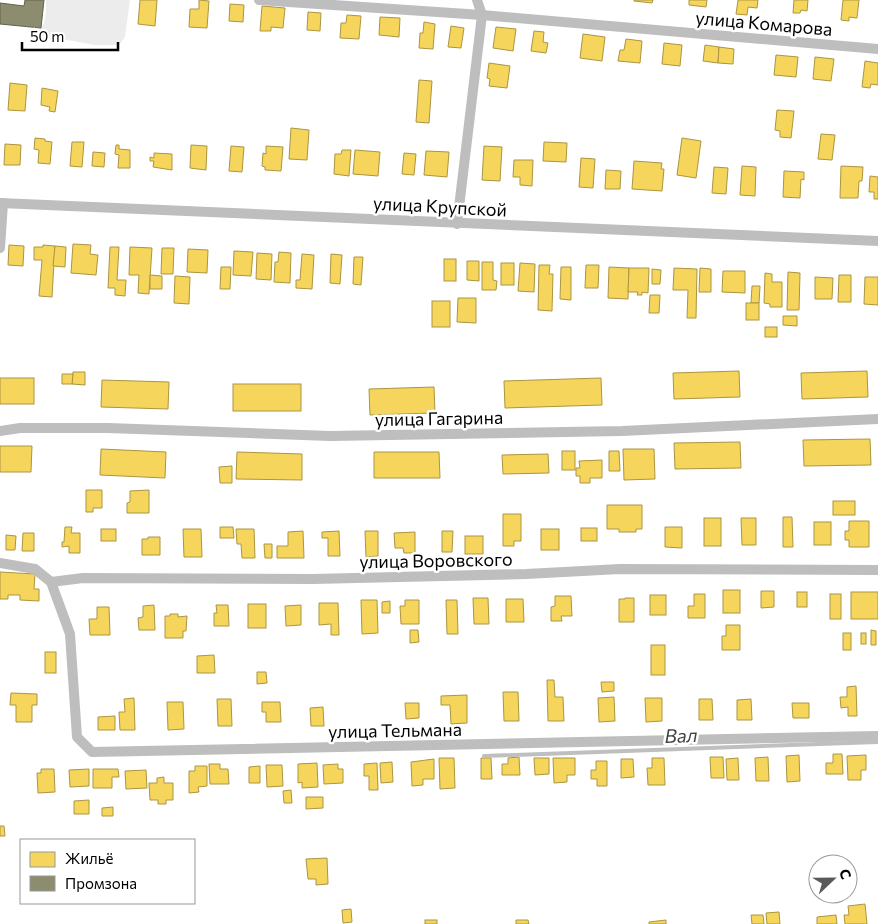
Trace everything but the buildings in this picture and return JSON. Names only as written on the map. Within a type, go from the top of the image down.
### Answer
[{"type":"street","name":"улица Комарова","points":[[259,0],[482,15],[878,49]]},
{"type":"street","points":[[457,224],[482,15],[478,0]]},
{"type":"street","points":[[0,248],[1,203]]},
{"type":"street","name":"улица Крупской","points":[[1,203],[878,241]]},
{"type":"street","name":"улица Гагарина","points":[[0,431],[20,428],[108,428],[340,436],[622,431],[878,419]]},
{"type":"street","points":[[0,563],[35,569],[52,582]]},
{"type":"street","name":"улица Воровского","points":[[52,582],[83,578],[313,579],[620,570],[878,570]]},
{"type":"street","name":"улица Тельмана","points":[[52,582],[70,634],[77,737],[92,752],[878,736]]},
{"type":"shaded area","points":[[46,0],[130,0],[125,37],[119,45],[94,45],[35,34],[44,23]]},
{"type":"waterway","name":"Вал","points":[[484,756],[878,742]]}]
